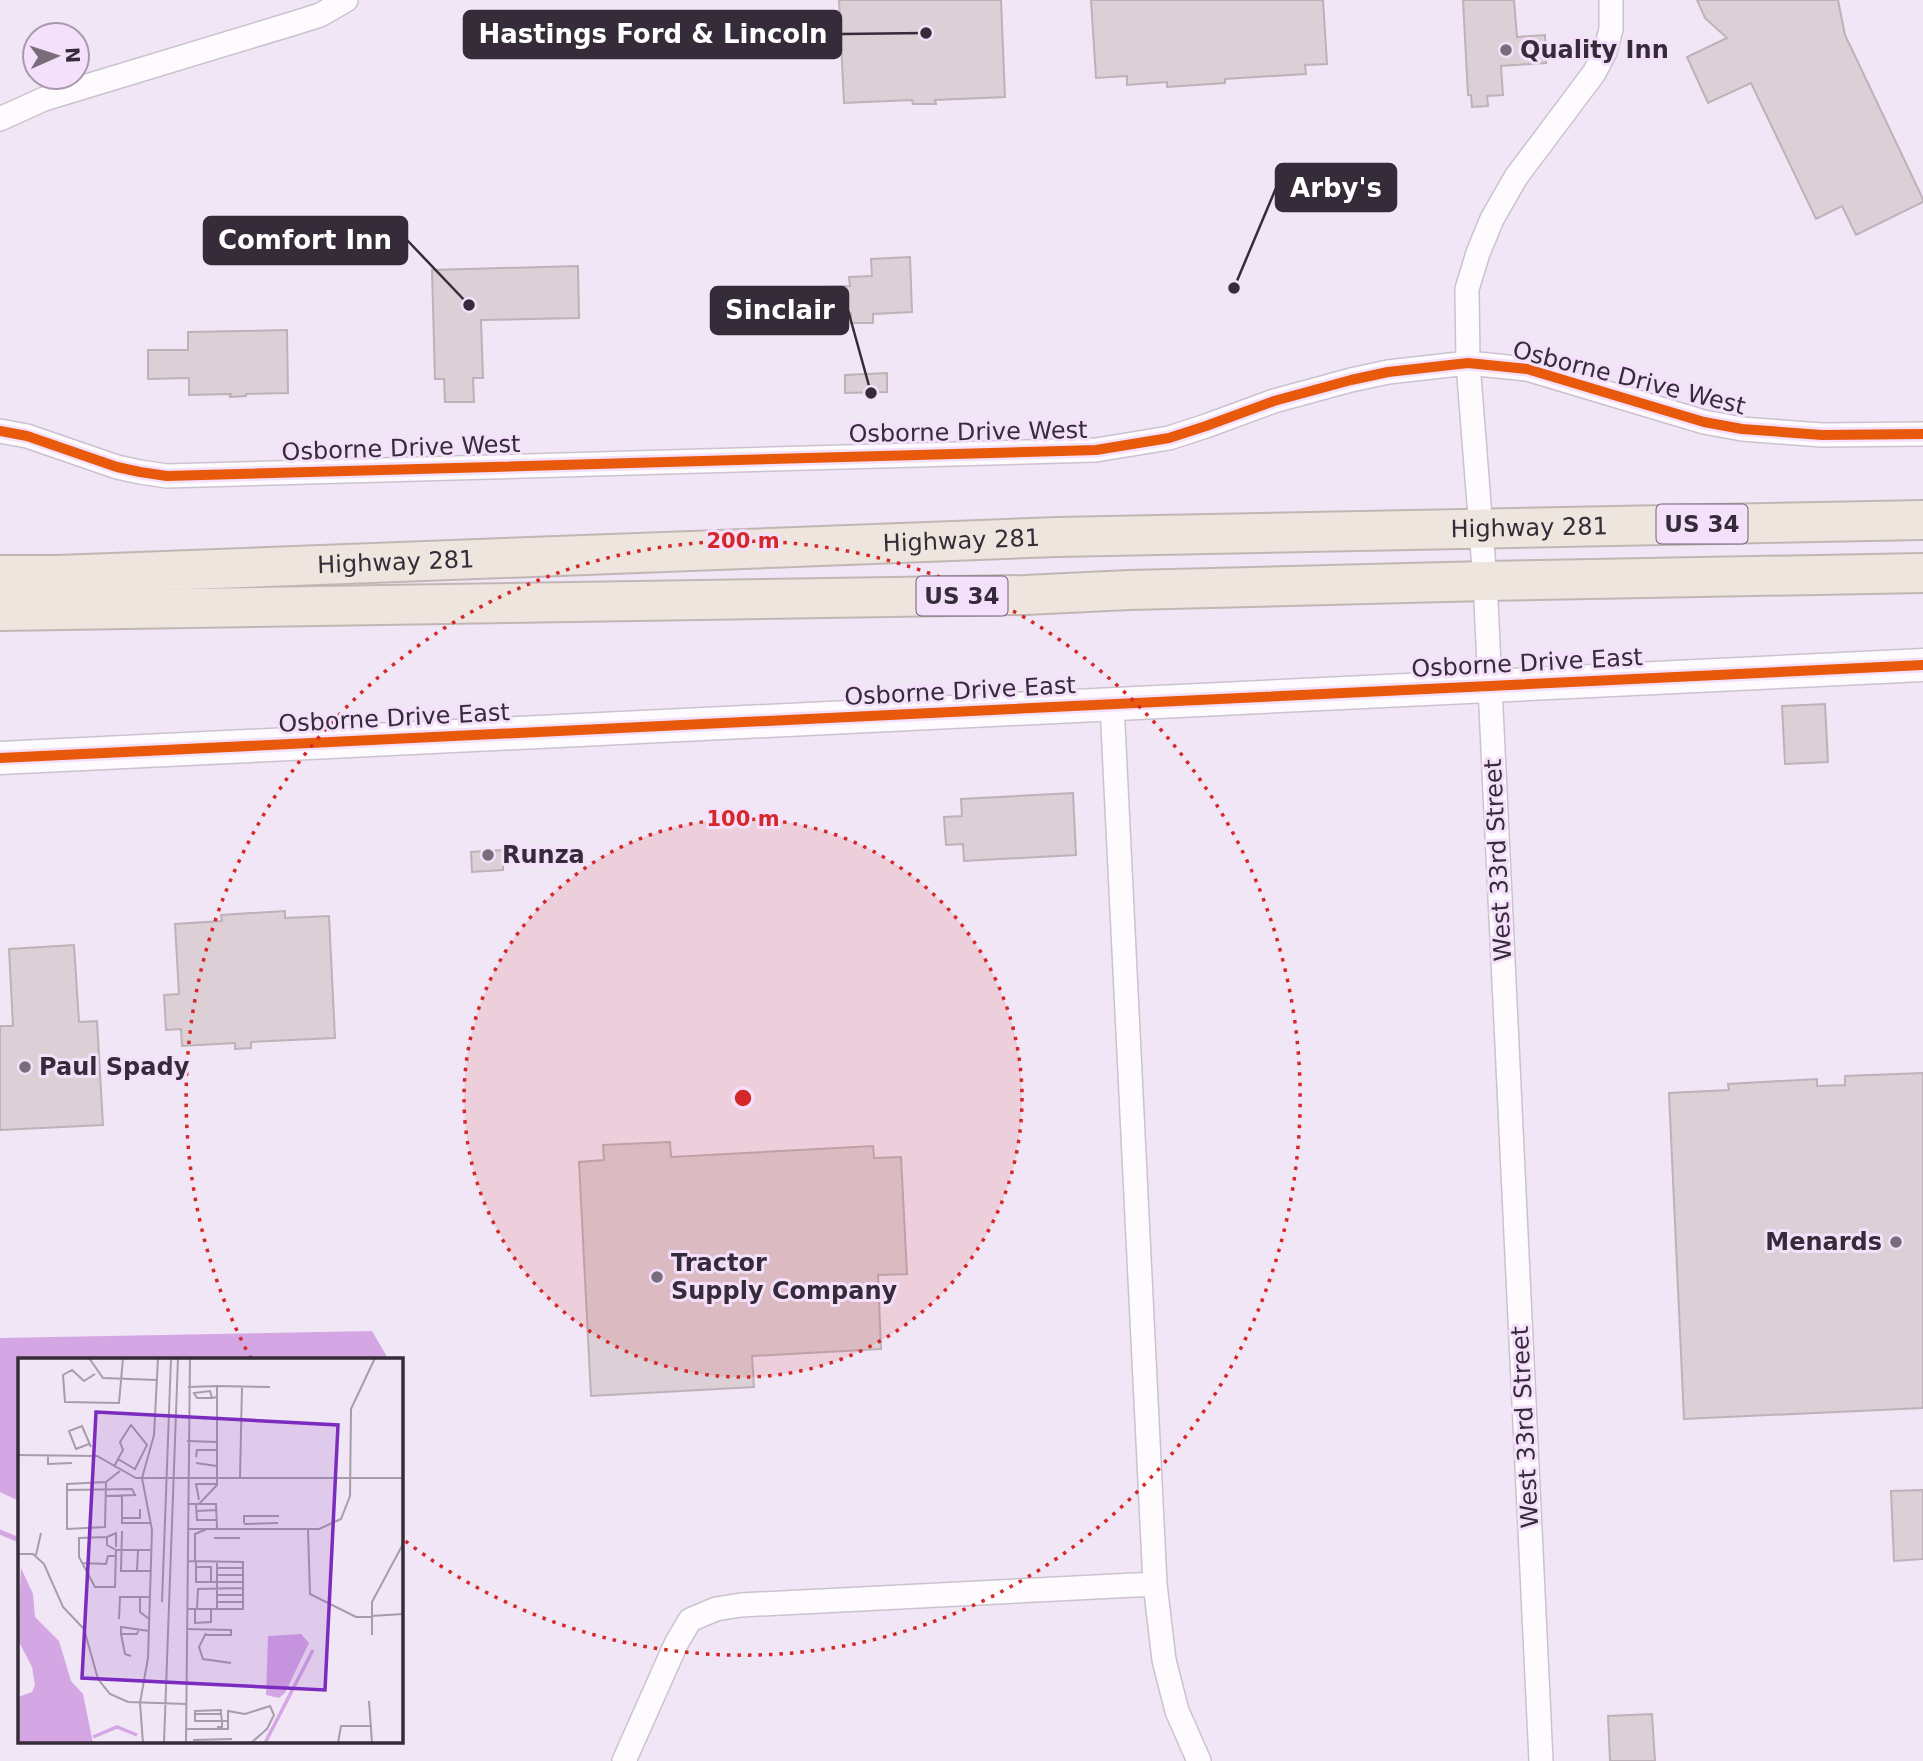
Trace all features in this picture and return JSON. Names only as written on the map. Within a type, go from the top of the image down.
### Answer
[{"type":"highway","name":"Highway 281","points":[[0,575],[1057,537],[1923,520]]},
{"type":"highway","name":"Highway 281","points":[[0,611],[1011,595],[1485,581],[1923,573]]},
{"type":"street","points":[[0,119],[44,99],[320,15],[346,0]]},
{"type":"street","name":"West 33rd Street","points":[[1541,1761],[1485,581],[1468,363],[1466,289],[1492,219],[1516,177],[1594,73],[1605,52],[1611,29],[1611,0]]},
{"type":"street","name":"Osborne Drive West","points":[[0,431],[27,436],[117,467],[167,476],[1096,450],[1170,438],[1274,401],[1351,380],[1468,363],[1527,369],[1704,422],[1742,429],[1822,435],[1923,433]]},
{"type":"street","name":"Osborne Drive East","points":[[0,758],[1923,665]]},
{"type":"street","points":[[1112,705],[1156,1584],[1164,1660],[1177,1711],[1199,1761]]},
{"type":"street","points":[[624,1761],[676,1644],[690,1620],[716,1609],[741,1605],[1156,1584]]},
{"type":"shaded area","points":[[372,1331],[386,1355],[385,1358],[18,1358],[18,1501],[0,1492],[0,1338]]},
{"type":"building","points":[[839,0],[1001,0],[1005,97],[935,100],[936,104],[913,104],[912,100],[844,103]]},
{"type":"building","points":[[1091,0],[1323,0],[1327,64],[1305,65],[1306,74],[1225,79],[1225,83],[1167,87],[1167,82],[1127,85],[1127,76],[1096,78]]},
{"type":"building","name":"Quality Inn","points":[[1463,0],[1514,0],[1517,37],[1545,35],[1546,63],[1501,66],[1503,95],[1487,96],[1488,106],[1472,107],[1471,95],[1468,95]]},
{"type":"building","points":[[1697,0],[1838,0],[1845,35],[1923,202],[1856,235],[1842,206],[1816,219],[1751,83],[1708,103],[1687,57],[1727,38],[1705,18]]},
{"type":"building","points":[[910,257],[912,312],[873,314],[873,323],[851,323],[851,313],[822,314],[821,287],[850,286],[849,277],[872,276],[871,259]]},
{"type":"building","points":[[578,266],[579,318],[481,320],[483,378],[473,378],[474,402],[445,402],[444,379],[435,379],[432,270]]},
{"type":"building","points":[[287,330],[288,393],[230,397],[231,394],[189,395],[189,378],[148,379],[148,350],[188,350],[188,332]]},
{"type":"building","points":[[887,373],[887,392],[845,393],[845,375]]},
{"type":"building","points":[[1825,704],[1828,762],[1785,764],[1782,706]]},
{"type":"building","points":[[1073,793],[1076,855],[964,861],[963,844],[946,845],[944,817],[962,816],[961,799]]},
{"type":"building","points":[[503,850],[503,870],[472,872],[471,852]]},
{"type":"building","points":[[285,911],[285,918],[329,916],[335,1038],[251,1042],[251,1048],[235,1049],[235,1043],[182,1046],[181,1029],[166,1030],[164,995],[179,994],[175,924],[222,921],[221,915]]},
{"type":"building","points":[[74,945],[79,1022],[97,1021],[103,1125],[0,1130],[0,1026],[13,1026],[9,949]]},
{"type":"building","points":[[1923,1073],[1923,1408],[1684,1419],[1669,1093],[1729,1090],[1728,1084],[1817,1079],[1817,1086],[1845,1085],[1845,1076]]},
{"type":"building","points":[[670,1142],[671,1157],[873,1146],[874,1158],[901,1157],[907,1274],[878,1275],[881,1349],[752,1356],[754,1387],[591,1396],[579,1162],[604,1160],[603,1145]]},
{"type":"building","points":[[1923,1490],[1923,1559],[1894,1561],[1891,1491]]},
{"type":"building","points":[[1652,1714],[1655,1761],[1610,1761],[1608,1716]]},
{"type":"waterway","points":[[0,1532],[18,1540]]},
{"type":"cycle path","points":[[0,431],[27,436],[117,467],[167,476],[1096,450],[1169,438],[1274,401],[1351,380],[1388,372],[1468,363],[1527,369],[1704,422],[1742,429],[1822,435],[1923,434]]},
{"type":"cycle path","points":[[0,758],[1923,665]]},
{"type":"place","name":"Hastings Ford & Lincoln","points":[[926,33]]},
{"type":"place","name":"Quality Inn","points":[[1506,50]]},
{"type":"place","name":"Arby's","points":[[1234,288]]},
{"type":"place","name":"Comfort Inn","points":[[469,305]]},
{"type":"place","name":"Sinclair","points":[[871,393]]},
{"type":"place","name":"Runza","points":[[488,855]]},
{"type":"place","name":"Paul Spady","points":[[25,1067]]},
{"type":"place","name":"Menards","points":[[1896,1242]]},
{"type":"place","name":"Tractor Supply Company","points":[[657,1277]]}]
